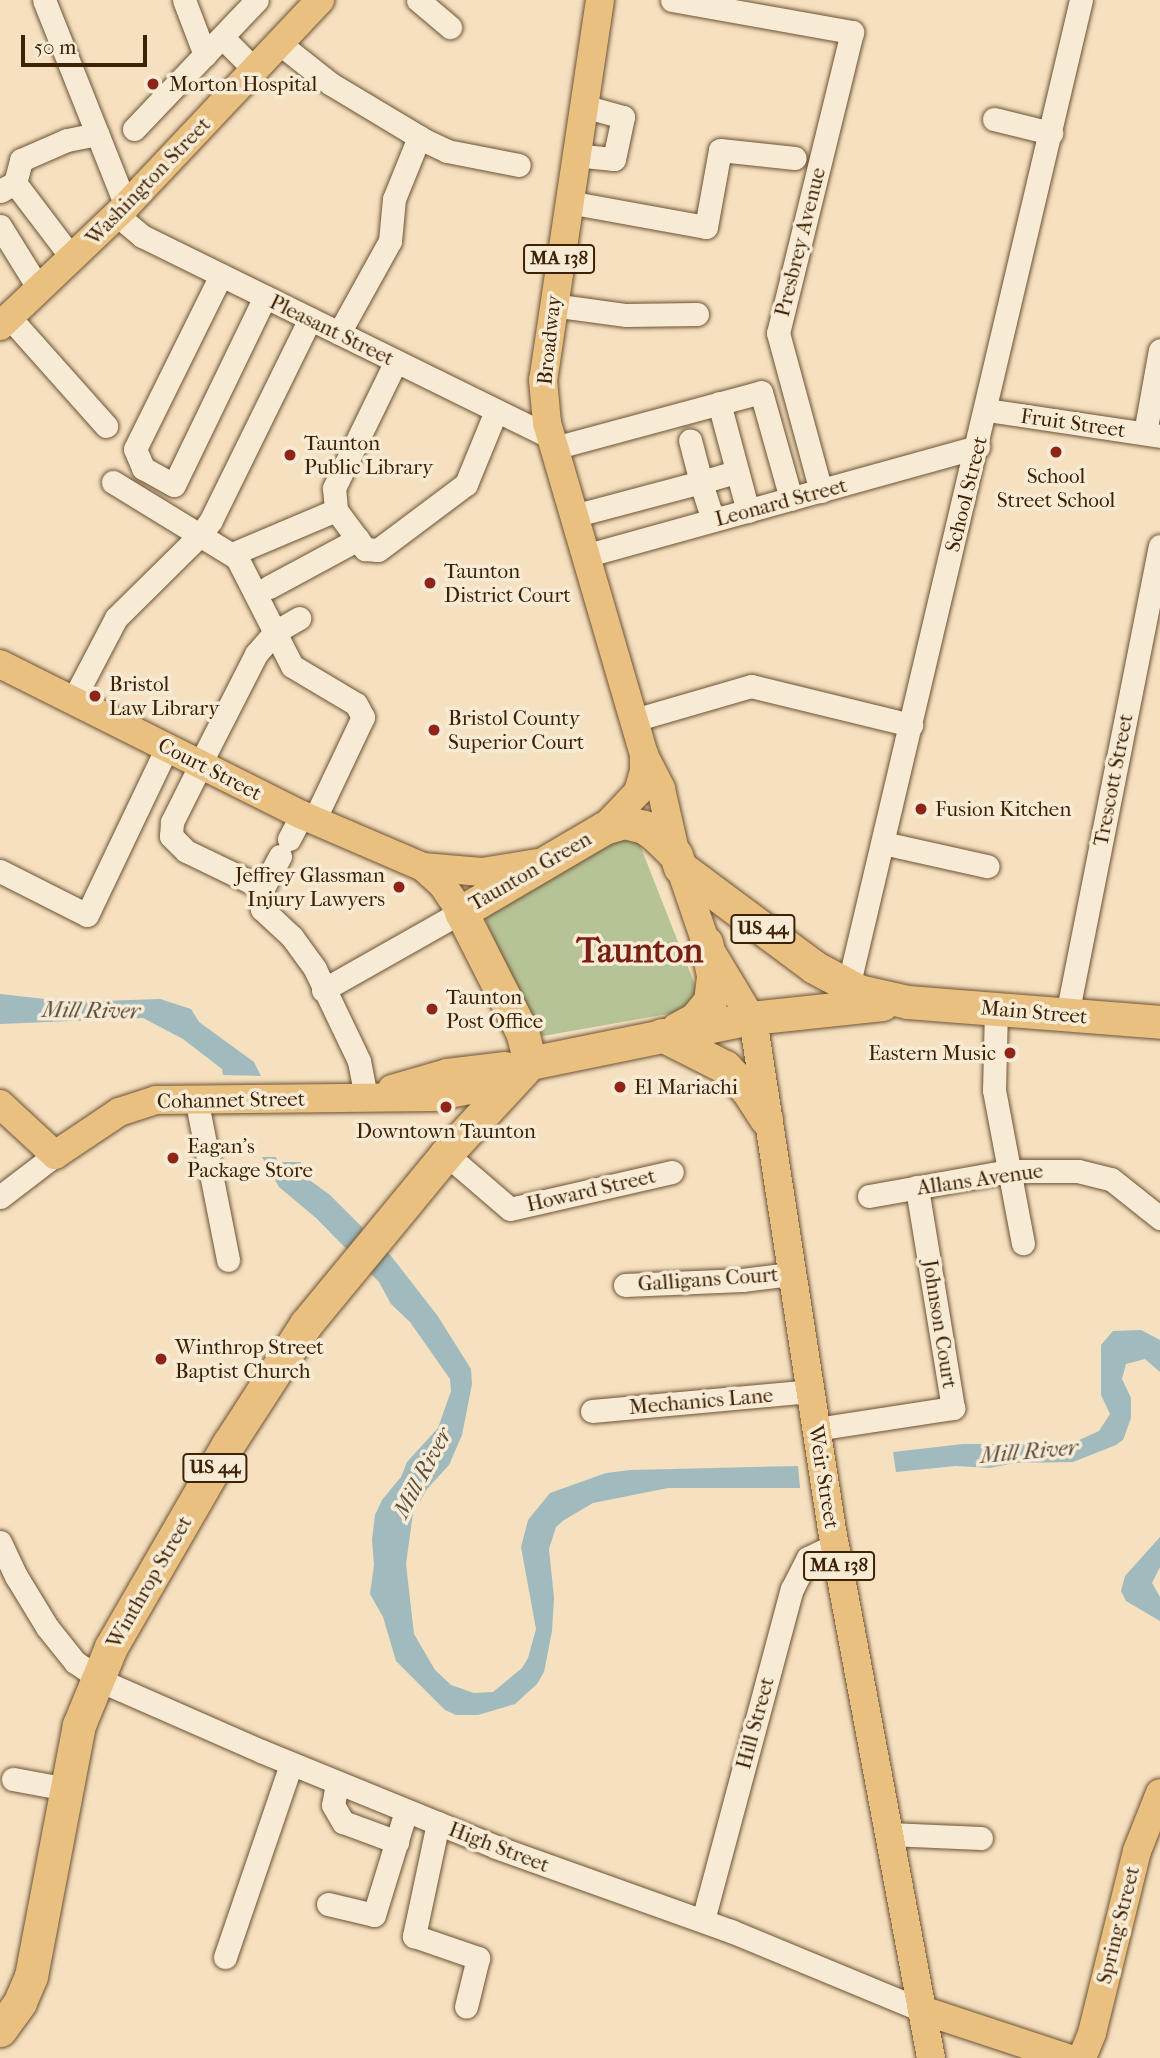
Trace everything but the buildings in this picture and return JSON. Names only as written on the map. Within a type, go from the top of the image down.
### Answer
[{"type":"highway","name":"Taunton Green","points":[[530,1063],[522,1032],[461,912],[604,828],[624,822],[644,827],[678,861]]},
{"type":"highway","name":"Main Street","points":[[678,861],[814,967],[848,987],[908,1002],[1160,1022]]},
{"type":"highway","points":[[662,1035],[695,1019],[707,1008],[713,975],[706,943]]},
{"type":"highway","points":[[794,1013],[829,1002],[848,987]]},
{"type":"highway","name":"Main Street","points":[[751,1018],[908,1002]]},
{"type":"highway","name":"US 44","points":[[530,1063],[751,1018]]},
{"type":"highway","name":"MA 138","points":[[662,1035],[725,1067],[748,1091],[766,1119]]},
{"type":"highway","name":"Winthrop Street","points":[[0,2030],[20,2002],[31,1976],[79,1725],[97,1678],[143,1591],[247,1413],[306,1324],[446,1154],[530,1063]]},
{"type":"main road","name":"Washington Street","points":[[5,322],[121,211],[320,0]]},
{"type":"main road","name":"Broadway","points":[[600,0],[542,380],[547,423],[584,556],[644,754],[661,789],[678,861]]},
{"type":"main road","name":"Court Street","points":[[0,664],[201,764],[296,832],[423,867],[482,872],[553,859]]},
{"type":"main road","name":"Broadway","points":[[604,828],[638,792],[644,771],[644,754]]},
{"type":"main road","name":"Taunton Green","points":[[678,861],[706,943]]},
{"type":"main road","name":"Court Street","points":[[423,867],[442,884],[461,912]]},
{"type":"main road","name":"MA 138","points":[[706,943],[751,1018]]},
{"type":"main road","name":"Weir Street","points":[[751,1018],[835,1545],[931,2058]]},
{"type":"main road","name":"Cohannet Street","points":[[55,1155],[100,1123],[128,1108],[167,1099],[366,1098],[447,1073],[530,1063]]},
{"type":"main road","points":[[0,1104],[55,1155]]},
{"type":"main road","name":"Spring Street","points":[[1082,2058],[1092,2033],[1137,1851],[1160,1793]]},
{"type":"main road","name":"High Street","points":[[922,2010],[1067,2058]]},
{"type":"street","points":[[44,0],[97,134],[121,211]]},
{"type":"street","points":[[184,0],[205,55]]},
{"type":"street","points":[[134,129],[257,0]]},
{"type":"street","points":[[418,0],[450,27]]},
{"type":"street","name":"Presbrey Avenue","points":[[672,0],[852,32],[778,332],[821,491]]},
{"type":"street","name":"School Street","points":[[848,987],[1082,0]]},
{"type":"street","points":[[222,37],[254,69]]},
{"type":"street","points":[[279,43],[331,84],[419,137],[447,151],[519,165]]},
{"type":"street","points":[[575,155],[614,159],[622,117],[583,106]]},
{"type":"street","points":[[995,119],[1051,133]]},
{"type":"street","points":[[72,258],[8,187],[21,160],[67,140],[97,134]]},
{"type":"street","points":[[339,333],[390,241],[394,199],[419,137]]},
{"type":"street","points":[[568,202],[706,227],[720,150],[795,158]]},
{"type":"street","name":"Pleasant Street","points":[[121,211],[135,232],[496,411],[553,443]]},
{"type":"street","points":[[0,226],[39,289]]},
{"type":"street","points":[[221,275],[135,449],[143,468],[174,485],[265,297]]},
{"type":"street","points":[[552,305],[626,315],[697,314]]},
{"type":"street","points":[[73,700],[116,618],[201,534],[216,512],[310,319]]},
{"type":"street","points":[[5,322],[106,426]]},
{"type":"street","points":[[1153,435],[1160,350]]},
{"type":"street","points":[[396,361],[334,488],[336,510],[368,551],[378,551],[466,484],[496,411]]},
{"type":"street","points":[[553,443],[687,425],[719,403],[761,392],[791,499]]},
{"type":"street","points":[[719,403],[748,510]]},
{"type":"street","name":"Fruit Street","points":[[986,411],[1153,435]]},
{"type":"street","points":[[687,425],[713,520]]},
{"type":"street","name":"Leonard Street","points":[[584,556],[978,447]]},
{"type":"street","points":[[573,516],[737,472]]},
{"type":"street","points":[[113,482],[232,554],[244,568],[292,666],[349,697],[363,717],[263,888],[261,904],[264,914],[297,943],[315,969],[359,1061],[366,1098]]},
{"type":"street","points":[[232,554],[336,510]]},
{"type":"street","points":[[269,587],[358,539]]},
{"type":"street","name":"Trescott Street","points":[[1067,1015],[1160,546]]},
{"type":"street","points":[[263,888],[186,850],[171,836],[170,825],[250,666],[275,632],[299,618]]},
{"type":"street","points":[[634,720],[751,686],[911,725]]},
{"type":"street","points":[[0,871],[87,915],[167,747]]},
{"type":"street","points":[[883,843],[986,866]]},
{"type":"street","points":[[323,990],[461,912]]},
{"type":"street","points":[[996,1009],[994,1090],[1023,1243]]},
{"type":"street","points":[[196,1098],[228,1260]]},
{"type":"street","name":"Howard Street","points":[[446,1154],[510,1209],[672,1172]]},
{"type":"street","name":"Cohannet Street","points":[[0,1197],[55,1155]]},
{"type":"street","name":"Allans Avenue","points":[[869,1196],[1010,1171],[1052,1169],[1105,1176],[1160,1218]]},
{"type":"street","name":"Johnson Court","points":[[816,1429],[953,1408],[917,1187]]},
{"type":"street","name":"Galligans Court","points":[[625,1285],[742,1280],[790,1274]]},
{"type":"street","name":"Mechanics Lane","points":[[592,1410],[810,1391]]},
{"type":"street","name":"High Street","points":[[0,1542],[16,1576],[47,1627],[75,1662],[97,1678],[337,1783],[553,1868],[704,1920],[922,2010]]},
{"type":"street","name":"Hill Street","points":[[704,1920],[792,1589],[808,1558],[835,1545]]},
{"type":"street","points":[[225,1957],[291,1764]]},
{"type":"street","points":[[13,1779],[67,1789]]},
{"type":"street","points":[[337,1783],[333,1805],[343,1822],[397,1842]]},
{"type":"street","points":[[328,1904],[374,1915],[407,1811]]},
{"type":"street","points":[[438,1823],[414,1936],[478,1958],[466,2007]]},
{"type":"street","points":[[889,1834],[981,1838]]},
{"type":"green space","points":[[620,838],[638,840],[700,998],[696,1009],[543,1036],[535,1028],[487,924],[486,915]]},
{"type":"water","name":"Mill River","points":[[0,994],[72,1002],[160,999],[191,1009],[199,1022],[254,1062],[261,1076],[223,1075],[222,1069],[183,1039],[143,1018],[0,1024]]},
{"type":"water","name":"Mill River","points":[[262,1157],[276,1157],[277,1162],[301,1162],[304,1176],[330,1195],[391,1256],[437,1315],[471,1369],[472,1384],[462,1435],[449,1465],[427,1489],[413,1513],[406,1564],[414,1634],[435,1670],[451,1685],[474,1693],[493,1692],[522,1668],[528,1658],[536,1629],[521,1547],[528,1520],[550,1493],[606,1473],[631,1470],[798,1466],[800,1488],[668,1488],[593,1503],[564,1520],[556,1527],[549,1549],[554,1598],[552,1631],[544,1672],[537,1684],[515,1704],[478,1715],[456,1715],[445,1710],[396,1661],[383,1617],[370,1594],[374,1565],[372,1540],[375,1515],[382,1500],[401,1477],[407,1462],[438,1428],[451,1391],[450,1379],[410,1322],[391,1304],[379,1282],[316,1218],[279,1187]]},
{"type":"water","name":"Mill River","points":[[1141,1330],[1160,1340],[1160,1372],[1145,1359],[1126,1364],[1122,1379],[1131,1398],[1131,1418],[1123,1440],[1116,1445],[1073,1462],[1015,1463],[990,1468],[956,1466],[896,1472],[893,1452],[963,1444],[1058,1444],[1077,1441],[1099,1431],[1110,1414],[1101,1395],[1101,1345],[1113,1331]]},
{"type":"water","points":[[1160,1537],[1160,1567],[1152,1583],[1160,1597],[1160,1621],[1126,1601],[1121,1591],[1125,1576]]},
{"type":"place","name":"Morton Hospital","points":[[153,84]]},
{"type":"place","name":"School Street School","points":[[1056,452]]},
{"type":"place","name":"Taunton Public Library","points":[[290,455]]},
{"type":"place","name":"Taunton District Court","points":[[430,583]]},
{"type":"place","name":"Bristol Law Library","points":[[95,696]]},
{"type":"place","name":"Bristol County Superior Court","points":[[434,730]]},
{"type":"place","name":"Fusion Kitchen","points":[[921,809]]},
{"type":"place","name":"Jeffrey Glassman Injury Lawyers","points":[[399,887]]},
{"type":"place","name":"Taunton Post Office","points":[[432,1009]]},
{"type":"place","name":"Eastern Music","points":[[1010,1053]]},
{"type":"place","name":"El Mariachi","points":[[620,1087]]},
{"type":"place","name":"Downtown Taunton","points":[[446,1107]]},
{"type":"place","name":"Eagan's Package Store","points":[[173,1158]]},
{"type":"place","name":"Winthrop Street Baptist Church","points":[[161,1359]]},
{"type":"district","name":"Taunton","points":[[640,951]]}]
